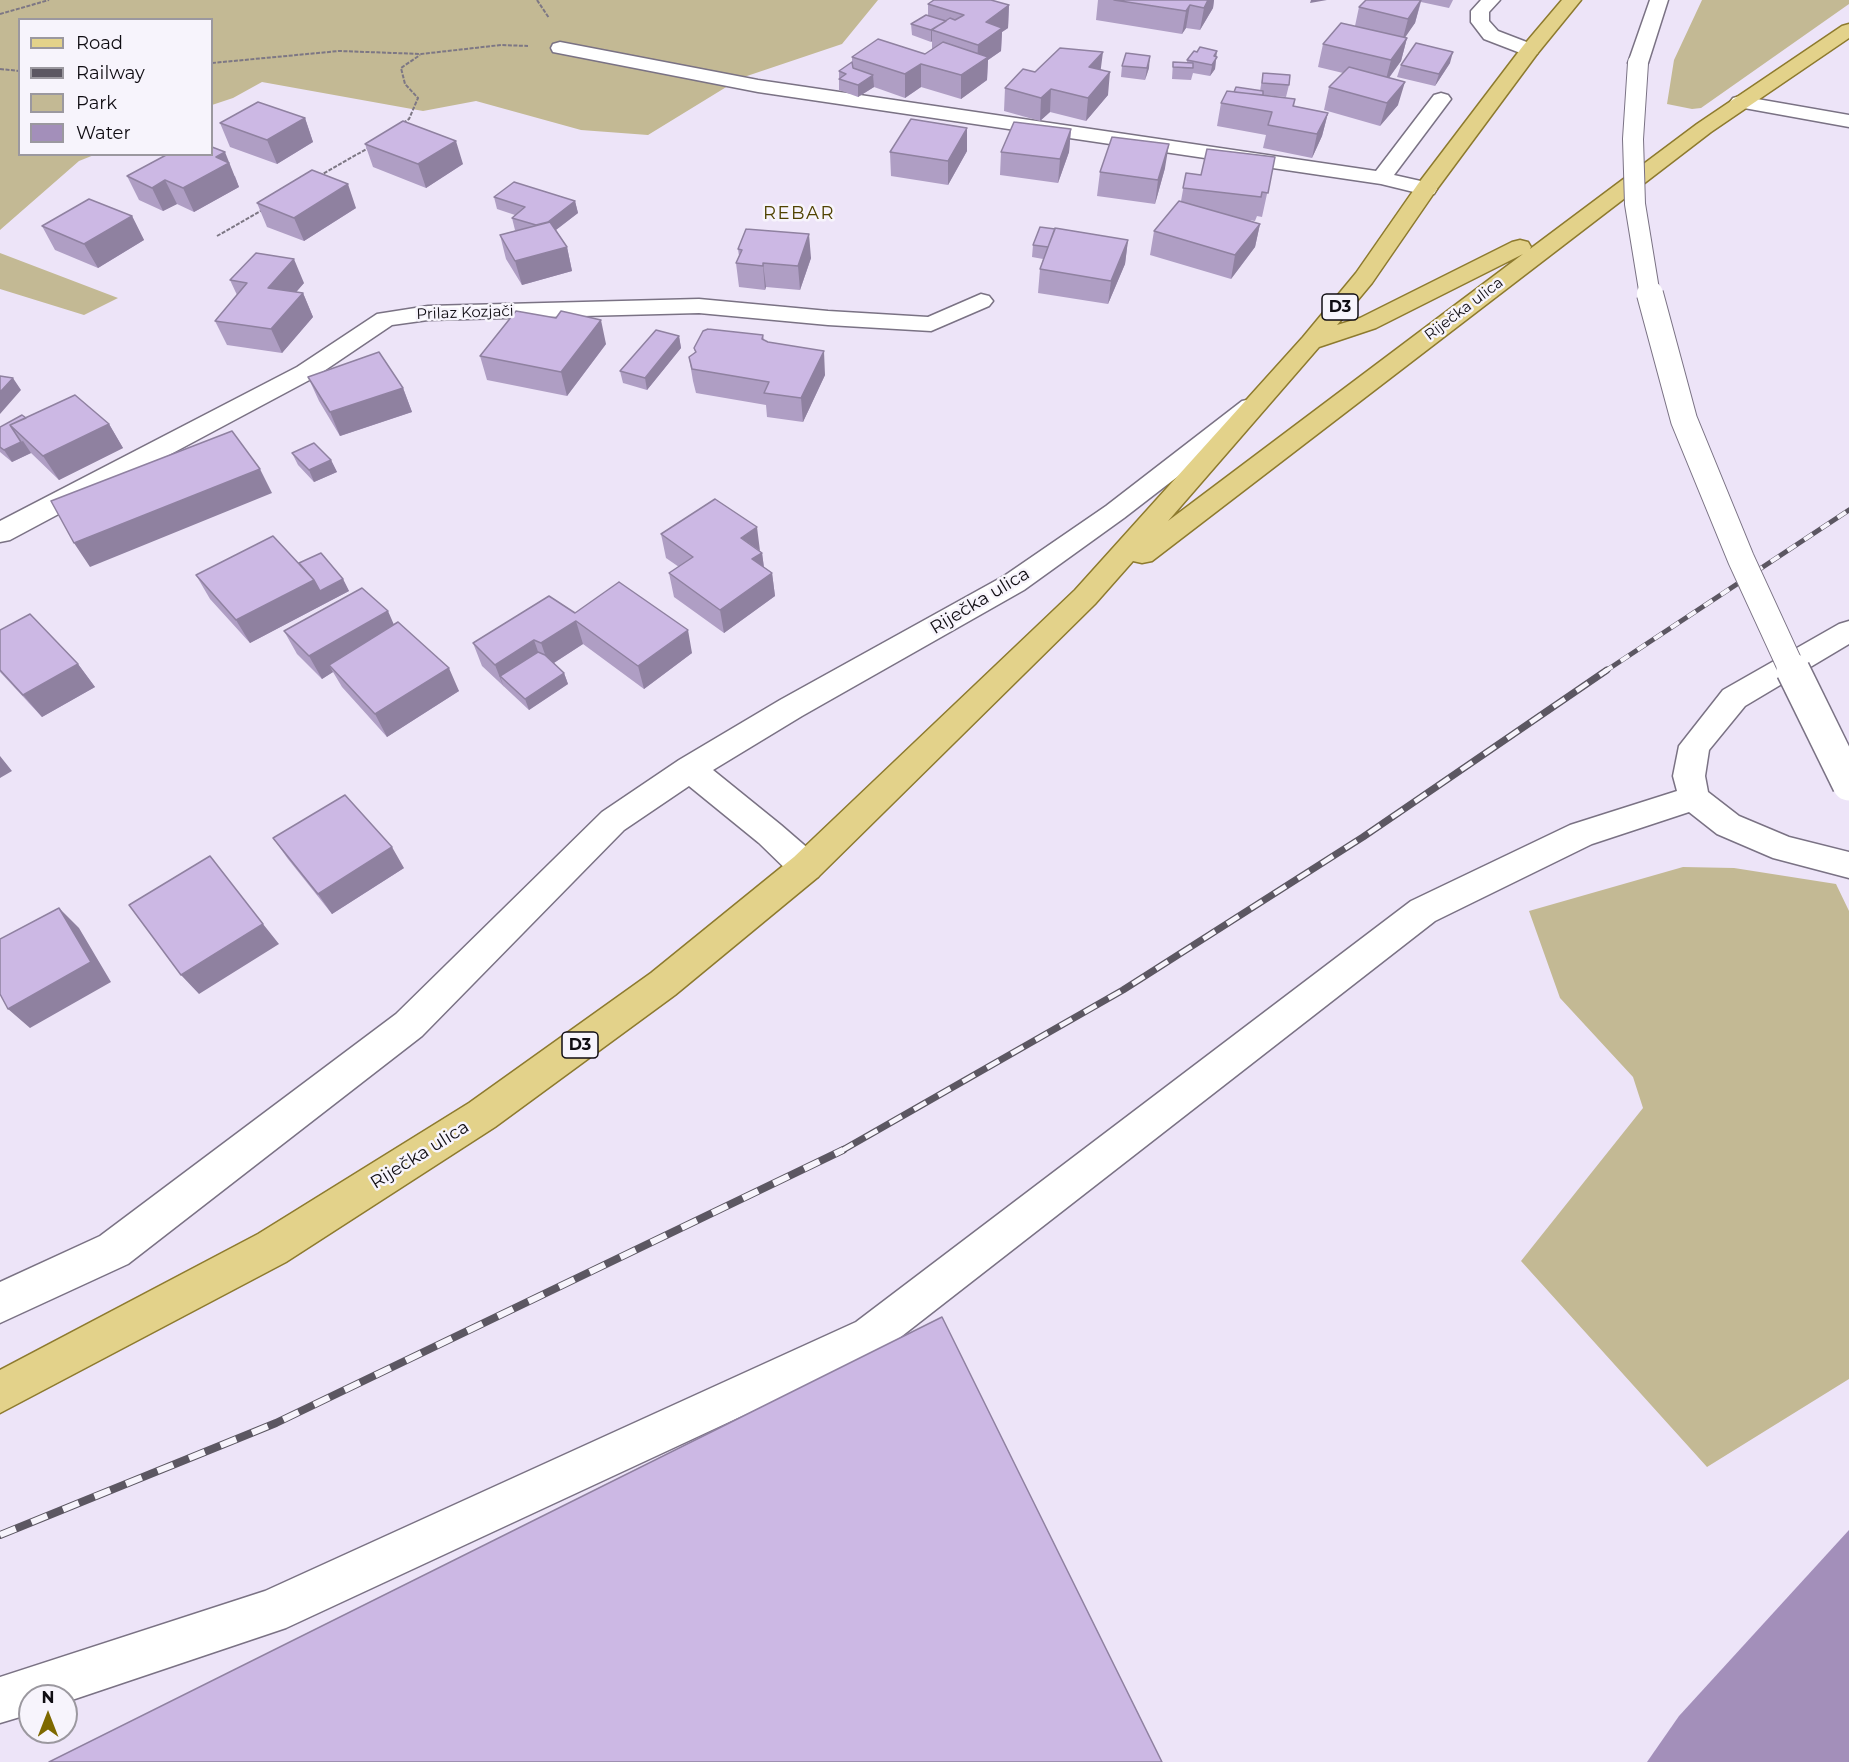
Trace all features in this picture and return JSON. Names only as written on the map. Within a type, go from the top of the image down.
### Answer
[{"type":"main road","name":"Riječka ulica","points":[[0,1392],[272,1248],[482,1115],[663,984],[806,867],[1085,597],[1311,342],[1364,278],[1426,189],[1530,50],[1572,0]]},
{"type":"main road","name":"Riječka ulica","points":[[1085,597],[1589,213],[1740,102],[1849,30]]},
{"type":"main road","points":[[1311,342],[1368,323],[1589,213]]},
{"type":"street","points":[[1491,0],[1480,11],[1480,22],[1491,35],[1530,50]]},
{"type":"street","points":[[1659,0],[1638,63],[1633,139],[1635,204],[1650,294],[1684,420],[1741,559],[1816,721],[1849,784]]},
{"type":"street","points":[[560,48],[758,86],[1381,178],[1426,189]]},
{"type":"street","points":[[1381,178],[1441,99]]},
{"type":"street","points":[[1740,102],[1849,121]]},
{"type":"street","name":"Prilaz Kozjači","points":[[0,533],[306,372],[385,319],[428,314],[699,306],[828,318],[931,324],[981,301]]},
{"type":"street","name":"Riječka ulica","points":[[0,1303],[114,1250],[399,1032],[613,821],[690,769],[791,708],[1014,583],[1115,512],[1253,405]]},
{"type":"street","points":[[1849,631],[1734,698],[1694,746],[1689,776],[1694,798],[1728,825],[1784,849],[1849,866]]},
{"type":"street","points":[[690,769],[770,834],[806,867]]},
{"type":"street","points":[[0,1700],[270,1612],[870,1336],[1423,911],[1581,834],[1694,798]]},
{"type":"path","points":[[0,14],[49,0]]},
{"type":"path","points":[[213,63],[339,51],[421,54],[501,45],[560,48]]},
{"type":"path","points":[[400,125],[409,119],[418,98],[405,84],[401,68],[421,54]]},
{"type":"path","points":[[0,69],[18,71]]},
{"type":"path","points":[[316,178],[375,144]]},
{"type":"path","points":[[217,236],[266,207]]},
{"type":"green space","points":[[0,0],[878,0],[842,44],[741,78],[648,135],[581,130],[476,101],[423,111],[262,82],[233,98],[213,105],[213,18],[18,18],[18,156],[92,156],[79,161],[0,230]]},
{"type":"green space","points":[[1702,0],[1849,0],[1849,4],[1701,108],[1692,109],[1667,104],[1674,60]]},
{"type":"green space","points":[[0,253],[118,298],[84,315],[0,289]]},
{"type":"green space","points":[[1683,867],[1734,868],[1836,884],[1849,911],[1849,1379],[1707,1467],[1521,1261],[1643,1108],[1633,1077],[1560,998],[1529,911]]},
{"type":"water","points":[[1849,1530],[1849,1762],[1647,1762],[1679,1716]]},
{"type":"building","points":[[934,0],[991,0],[1009,5],[986,22],[1002,28],[978,45],[932,30],[950,18],[955,20],[964,15],[928,4]]},
{"type":"building","points":[[1114,0],[1208,0],[1204,8],[1190,5],[1186,11]]},
{"type":"building","points":[[1366,0],[1421,0],[1408,19],[1359,7]]},
{"type":"building","points":[[926,15],[946,21],[931,30],[911,24]]},
{"type":"building","points":[[1341,23],[1407,38],[1391,60],[1323,44]]},
{"type":"building","points":[[878,39],[925,54],[943,42],[988,57],[961,75],[921,64],[905,74],[852,57]]},
{"type":"building","points":[[1416,43],[1453,52],[1439,74],[1401,65]]},
{"type":"building","points":[[1200,47],[1217,51],[1214,56],[1217,57],[1212,65],[1187,60]]},
{"type":"building","points":[[1060,48],[1103,52],[1089,67],[1110,72],[1088,98],[1051,89],[1041,98],[1005,88],[1023,69],[1035,72]]},
{"type":"building","points":[[1126,53],[1150,56],[1147,68],[1122,66]]},
{"type":"building","points":[[852,62],[853,68],[873,75],[858,85],[839,79],[846,74],[839,71]]},
{"type":"building","points":[[1173,62],[1193,63],[1193,68],[1173,67]]},
{"type":"building","points":[[1349,67],[1405,82],[1387,103],[1329,87]]},
{"type":"building","points":[[1263,73],[1290,75],[1289,85],[1262,83]]},
{"type":"building","points":[[1236,87],[1263,91],[1263,95],[1234,92]]},
{"type":"building","points":[[1227,91],[1295,99],[1293,106],[1328,113],[1317,134],[1268,125],[1272,112],[1221,103]]},
{"type":"building","points":[[258,102],[305,118],[267,140],[220,123]]},
{"type":"building","points":[[911,119],[967,128],[948,161],[890,152]]},
{"type":"building","points":[[403,121],[456,141],[418,164],[365,144]]},
{"type":"building","points":[[1014,122],[1071,129],[1060,159],[1001,152]]},
{"type":"building","points":[[1112,137],[1169,144],[1158,180],[1100,172]]},
{"type":"building","points":[[213,147],[225,152],[216,157],[229,163],[183,188],[165,180],[152,188],[127,176],[164,156],[213,156]]},
{"type":"building","points":[[1207,149],[1275,157],[1268,193],[1262,192],[1261,197],[1183,188],[1186,173],[1201,175]]},
{"type":"building","points":[[312,170],[348,184],[294,218],[257,203]]},
{"type":"building","points":[[514,182],[575,201],[548,222],[536,225],[512,218],[525,207],[494,197]]},
{"type":"building","points":[[89,199],[132,216],[84,244],[42,226]]},
{"type":"building","points":[[1179,201],[1260,224],[1235,255],[1154,231]]},
{"type":"building","points":[[550,222],[567,247],[515,261],[500,235]]},
{"type":"building","points":[[1040,227],[1055,229],[1048,247],[1033,245]]},
{"type":"building","points":[[1055,228],[1128,240],[1111,281],[1040,269]]},
{"type":"building","points":[[746,229],[809,234],[798,266],[736,263],[742,250],[738,249]]},
{"type":"building","points":[[256,253],[294,259],[268,288],[303,293],[271,329],[215,321],[247,283],[230,280]]},
{"type":"building","points":[[516,311],[556,318],[561,311],[601,320],[561,372],[480,356]]},
{"type":"building","points":[[708,329],[763,335],[762,339],[768,342],[824,351],[801,398],[764,393],[769,382],[692,369],[689,357],[696,352],[694,348],[703,331]]},
{"type":"building","points":[[656,330],[679,336],[645,378],[620,371]]},
{"type":"building","points":[[379,352],[403,388],[330,412],[308,377]]},
{"type":"building","points":[[0,376],[13,378],[0,392]]},
{"type":"building","points":[[75,395],[109,424],[43,456],[10,425]]},
{"type":"building","points":[[22,415],[26,418],[10,425],[21,442],[4,450],[0,447],[0,427]]},
{"type":"building","points":[[232,431],[260,469],[74,543],[51,501]]},
{"type":"building","points":[[314,443],[331,460],[309,470],[292,453]]},
{"type":"building","points":[[715,499],[757,527],[741,538],[762,553],[752,559],[772,573],[720,610],[669,573],[693,557],[661,534]]},
{"type":"building","points":[[273,536],[314,580],[236,620],[196,575]]},
{"type":"building","points":[[321,553],[343,579],[320,591],[314,580],[299,563]]},
{"type":"building","points":[[619,582],[688,630],[638,666],[576,621],[541,643],[534,640],[495,665],[473,643],[549,596],[575,613]]},
{"type":"building","points":[[362,588],[388,611],[309,656],[284,631]]},
{"type":"building","points":[[30,614],[78,664],[23,695],[0,670],[0,630]]},
{"type":"building","points":[[398,622],[449,668],[375,714],[329,665]]},
{"type":"building","points":[[538,652],[545,655],[564,673],[525,699],[500,676]]},
{"type":"building","points":[[345,795],[392,847],[318,894],[273,838]]},
{"type":"building","points":[[210,856],[263,924],[181,975],[129,905]]},
{"type":"building","points":[[59,908],[91,962],[8,1009],[0,994],[0,939]]},
{"type":"building","points":[[942,1317],[1162,1762],[49,1762]]},
{"type":"railway","points":[[1606,670],[1849,510]]},
{"type":"railway","points":[[841,1151],[1123,990],[1363,837],[1606,670]]},
{"type":"railway","points":[[0,1535],[276,1423],[841,1151]]},
{"type":"district","name":"REBAR","points":[[799,214]]}]
